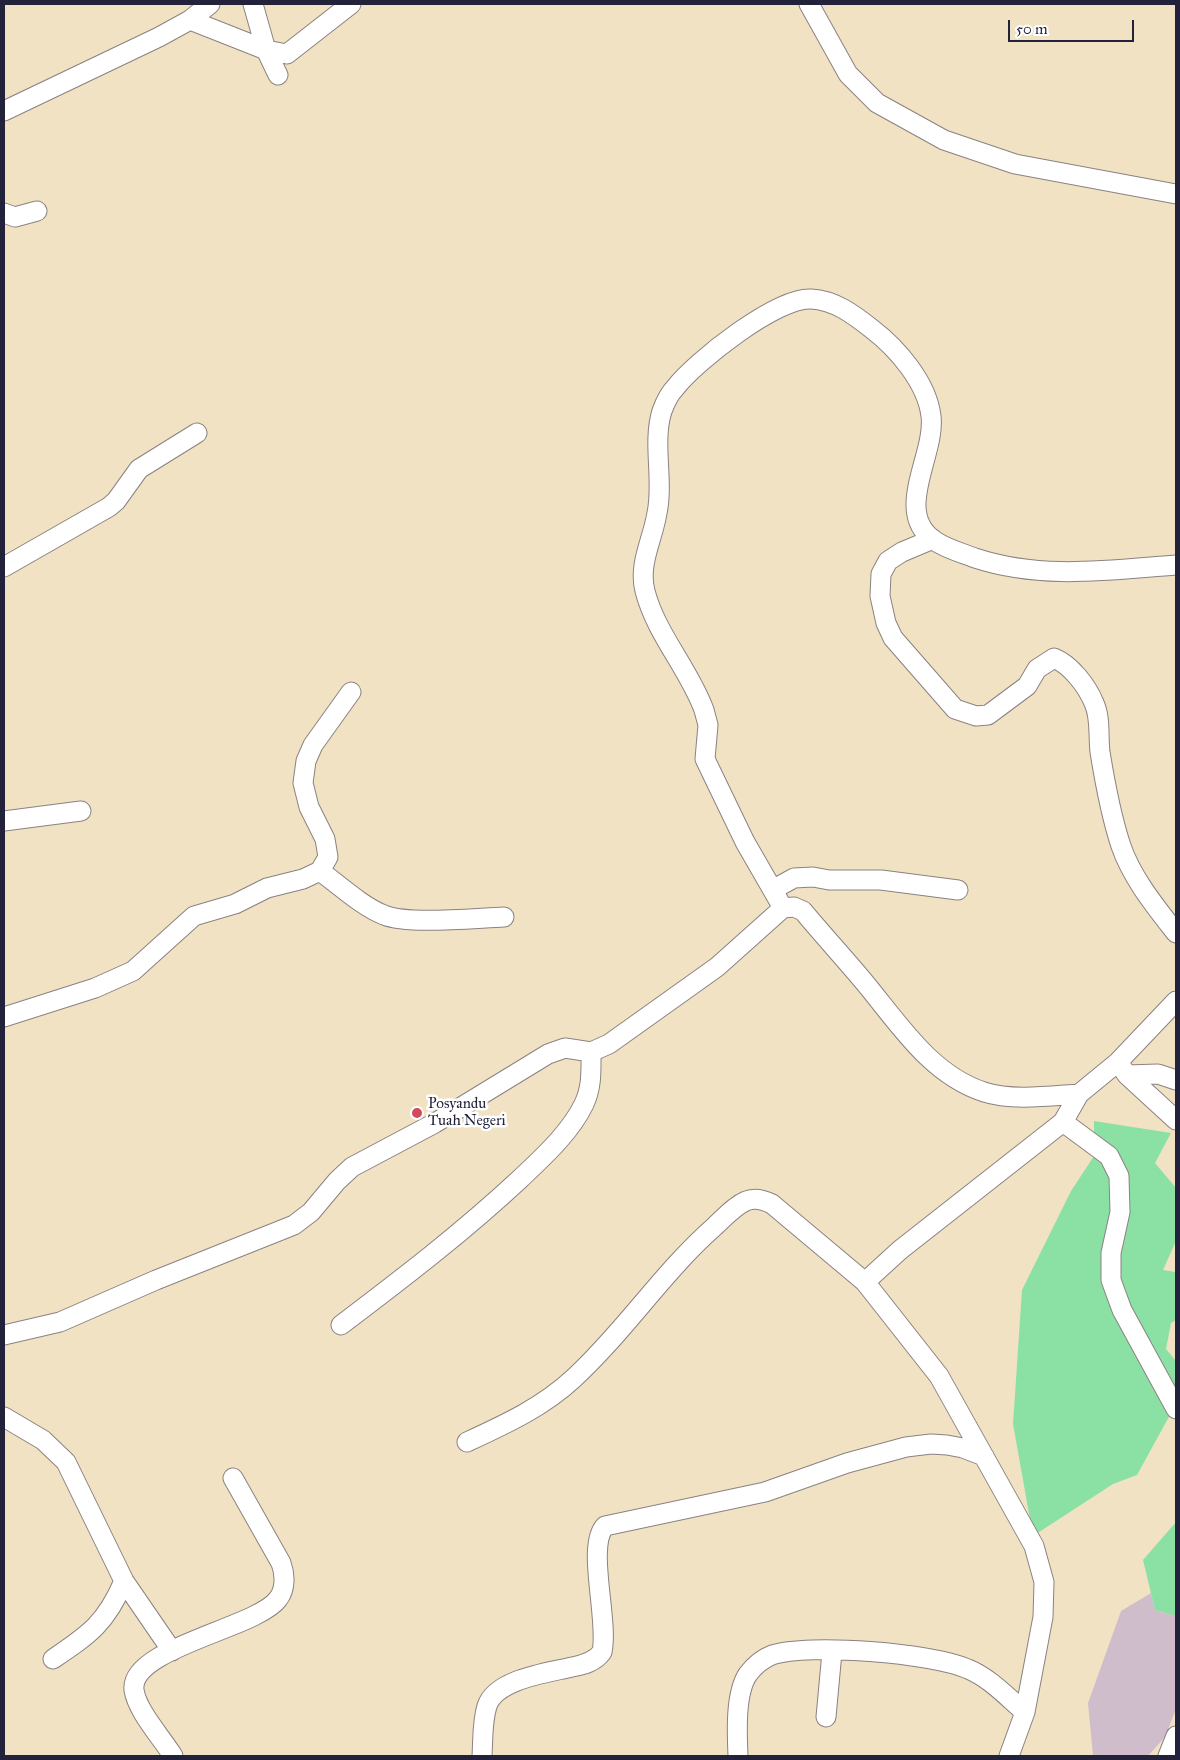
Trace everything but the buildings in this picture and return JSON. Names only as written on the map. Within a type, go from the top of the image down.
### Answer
[{"type":"street","points":[[8,106],[115,59],[190,20],[210,4]]},
{"type":"street","points":[[253,4],[266,50],[278,75]]},
{"type":"street","points":[[190,20],[266,50],[287,54],[352,4]]},
{"type":"street","points":[[809,4],[848,74],[877,103],[944,140],[1015,164],[1176,194]]},
{"type":"street","points":[[4,213],[15,217],[37,211]]},
{"type":"street","points":[[783,908],[774,889],[745,842],[706,759],[708,725],[704,710],[661,629],[645,591],[643,567],[659,503],[660,425],[662,413],[669,396],[679,383],[701,363],[779,306],[799,299],[808,299],[838,306],[877,333],[893,348],[922,387],[931,416],[931,439],[922,468],[916,502],[922,526],[933,540],[962,554],[993,564],[1032,571],[1074,573],[1176,565]]},
{"type":"street","points":[[4,568],[108,507],[116,501],[139,469],[197,433]]},
{"type":"street","points":[[933,540],[895,555],[888,561],[881,574],[880,596],[882,611],[893,638],[906,655],[946,695],[955,709],[976,716],[988,715],[1010,700],[1027,686],[1037,669],[1054,658],[1064,662],[1075,674],[1094,703],[1099,723],[1100,751],[1122,847],[1132,870],[1148,896],[1176,932]]},
{"type":"street","points":[[4,1017],[95,988],[133,971],[194,916],[235,904],[267,888],[303,879],[320,871],[328,857],[324,839],[309,807],[303,783],[306,761],[313,745],[351,692]]},
{"type":"street","points":[[4,821],[80,811]]},
{"type":"street","points":[[320,871],[375,911],[390,917],[408,920],[504,917]]},
{"type":"street","points":[[774,889],[794,878],[813,877],[829,880],[881,880],[958,890]]},
{"type":"street","points":[[4,1335],[60,1322],[156,1280],[294,1225],[311,1212],[337,1181],[352,1167],[435,1123],[557,1050],[565,1048],[591,1052],[609,1044],[717,967],[783,908],[794,908],[803,911],[895,1020],[948,1074],[962,1083],[986,1093],[1024,1098],[1078,1094],[1123,1068],[1176,1002]]},
{"type":"street","points":[[340,1325],[461,1234],[541,1158],[564,1133],[583,1106],[590,1085],[591,1052]]},
{"type":"street","points":[[1123,1068],[1158,1074],[1176,1080]]},
{"type":"street","points":[[1123,1068],[1176,1120]]},
{"type":"street","points":[[864,1282],[900,1250],[1063,1122],[1078,1094]]},
{"type":"street","points":[[1063,1122],[1109,1156],[1120,1176],[1120,1212],[1111,1252],[1110,1280],[1122,1310],[1176,1409]]},
{"type":"street","points":[[467,1442],[519,1418],[549,1399],[575,1378],[676,1264],[728,1214],[748,1200],[766,1201],[777,1208],[864,1282],[939,1376],[1034,1546],[1043,1573],[1043,1617],[1025,1712],[1010,1756]]},
{"type":"street","points":[[4,1417],[43,1440],[66,1462],[124,1581],[172,1651]]},
{"type":"street","points":[[482,1756],[484,1722],[488,1705],[495,1693],[514,1683],[585,1664],[599,1656],[602,1652],[604,1617],[597,1552],[599,1536],[605,1526],[765,1492],[847,1463],[906,1447],[931,1444],[947,1445],[963,1448],[984,1456]]},
{"type":"street","points":[[172,1756],[146,1717],[134,1690],[139,1673],[172,1651],[264,1610],[278,1600],[283,1590],[284,1578],[281,1563],[233,1478]]},
{"type":"street","points":[[53,1659],[101,1624],[116,1601],[124,1581]]},
{"type":"street","points":[[738,1756],[737,1728],[740,1698],[747,1676],[758,1663],[771,1656],[790,1652],[896,1654],[952,1663],[969,1669],[989,1681],[1025,1712]]},
{"type":"street","points":[[826,1717],[832,1652]]},
{"type":"street","points":[[1168,1756],[1176,1736]]},
{"type":"shaded area","points":[[1151,1593],[1155,1610],[1176,1616],[1176,1709],[1165,1737],[1148,1756],[1093,1756],[1088,1703],[1121,1611]]},
{"type":"green space","points":[[1094,1121],[1171,1133],[1155,1163],[1176,1188],[1176,1241],[1163,1270],[1176,1272],[1176,1320],[1171,1323],[1166,1349],[1176,1361],[1176,1404],[1137,1475],[1113,1484],[1033,1536],[1013,1424],[1022,1290],[1071,1191],[1094,1156]]},
{"type":"green space","points":[[1176,1522],[1176,1616],[1155,1610],[1143,1560]]},
{"type":"place","name":"Posyandu Tuah Negeri","points":[[417,1113]]}]
